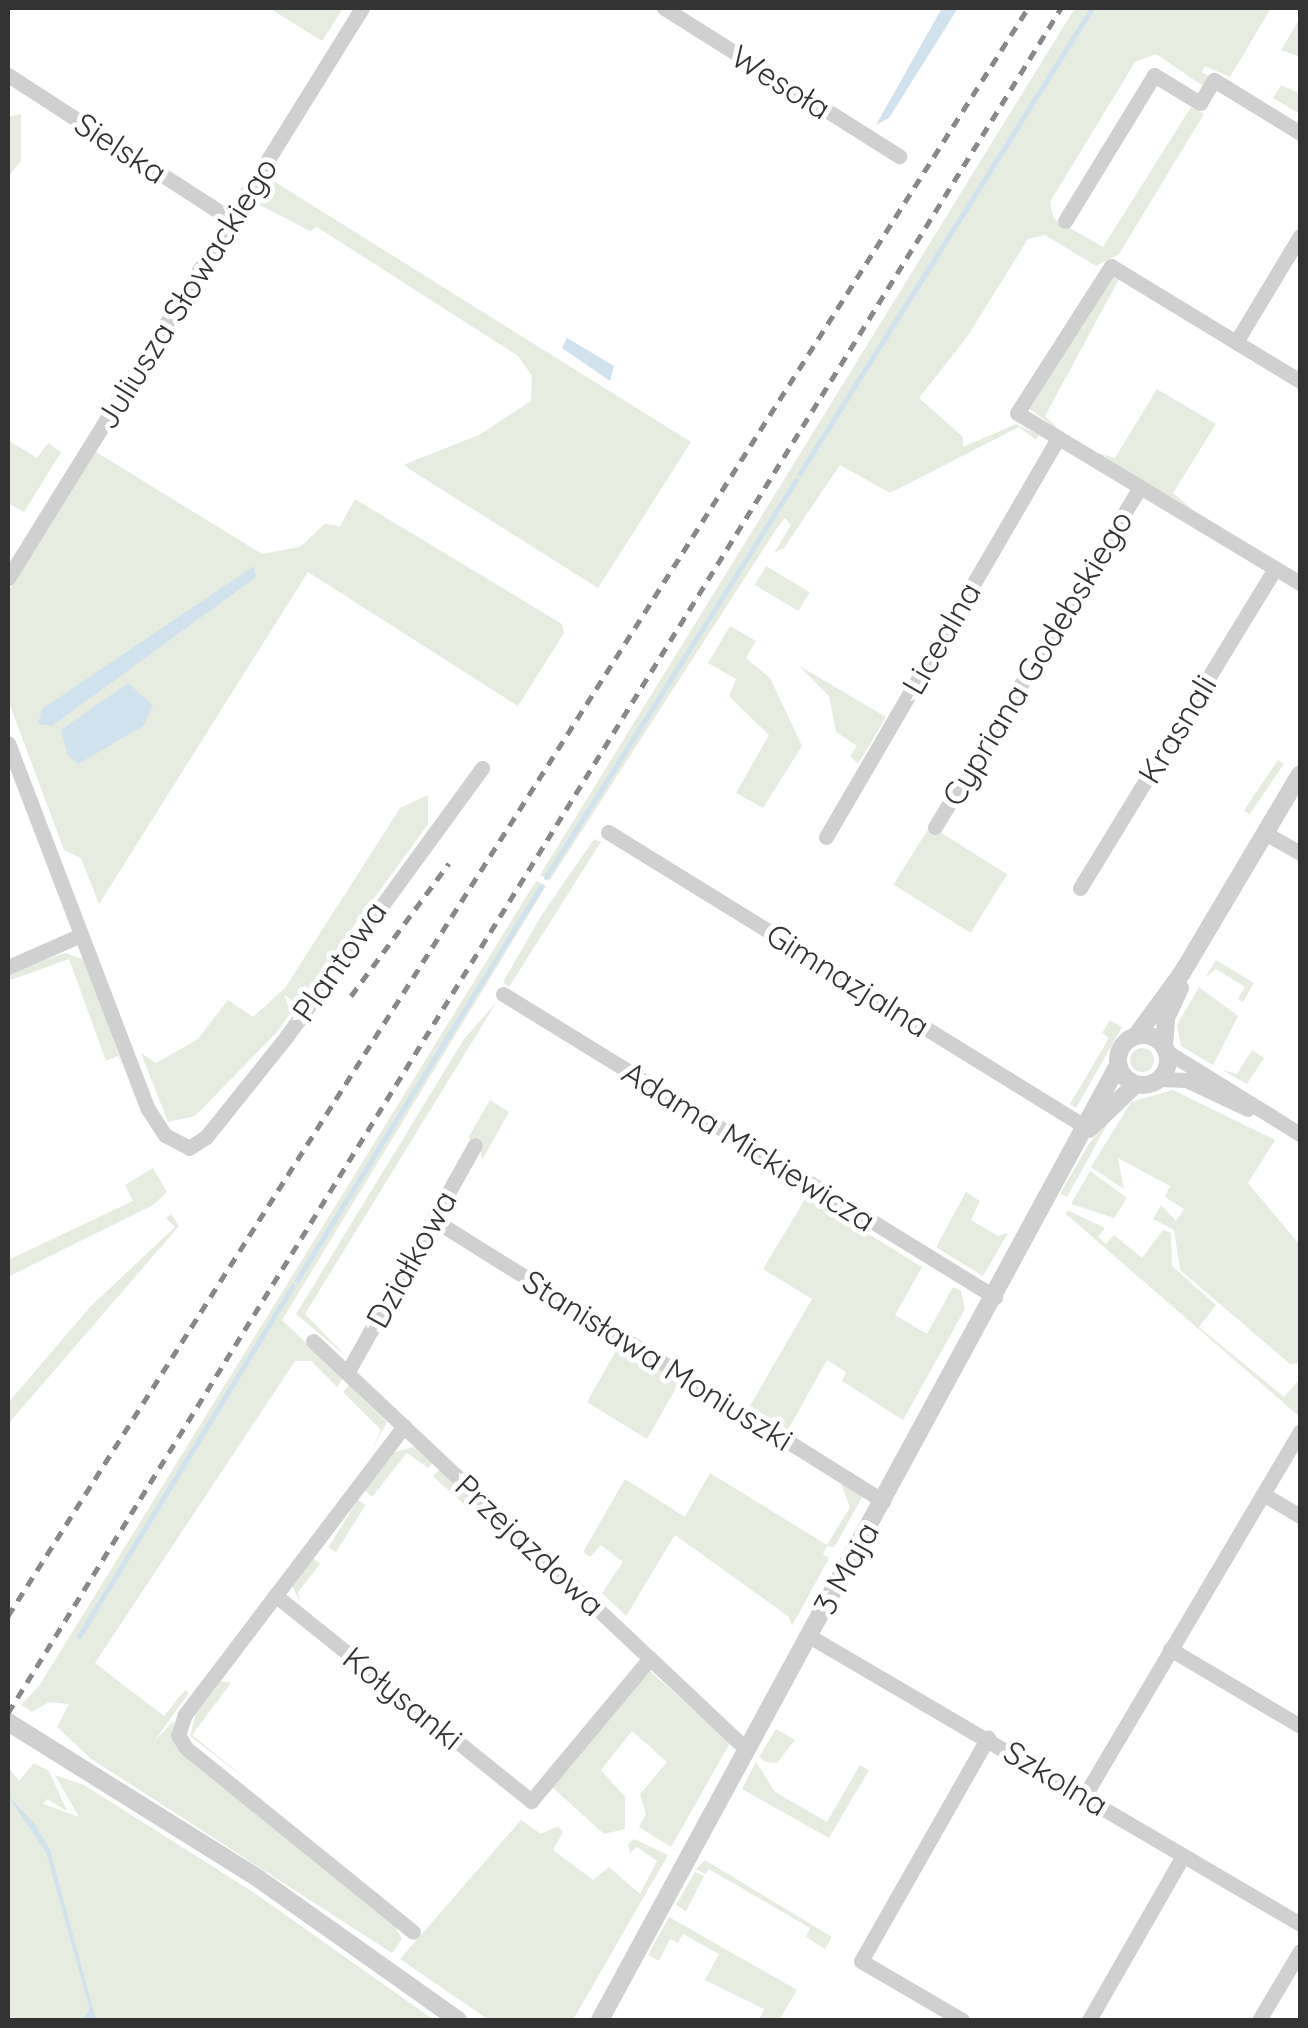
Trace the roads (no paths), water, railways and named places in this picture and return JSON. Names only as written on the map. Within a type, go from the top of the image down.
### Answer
[{"type":"street","name":"Juliusza Słowackiego","points":[[8,578],[234,221],[362,8]]},
{"type":"street","name":"Wesoła","points":[[664,8],[899,156]]},
{"type":"street","name":"Sielska","points":[[8,75],[234,221]]},
{"type":"street","points":[[1065,221],[1154,76],[1200,103],[1214,80],[1300,133]]},
{"type":"street","points":[[1236,342],[1300,236]]},
{"type":"street","points":[[1300,381],[1111,266],[1017,414],[1300,584]]},
{"type":"street","name":"Licealna","points":[[826,837],[1057,440]]},
{"type":"street","name":"Cypriana Godebskiego","points":[[935,827],[1139,489]]},
{"type":"street","name":"Krasnali","points":[[1080,888],[1275,569]]},
{"type":"street","points":[[8,744],[81,935],[8,967]]},
{"type":"street","name":"Plantowa","points":[[81,935],[148,1109],[165,1135],[189,1148],[206,1137],[286,1037],[482,768]]},
{"type":"street","points":[[1266,1114],[1186,1080],[1158,1079],[1136,1084],[1118,1066],[1123,1045],[1136,1036],[1182,972],[1300,774]]},
{"type":"street","name":"Gimnazjalna","points":[[608,832],[1089,1129]]},
{"type":"street","points":[[1265,833],[1300,853]]},
{"type":"street","points":[[1158,1079],[1182,972]]},
{"type":"street","name":"Adama Mickiewicza","points":[[503,994],[995,1296]]},
{"type":"street","points":[[1136,1036],[1165,1049],[1300,1134]]},
{"type":"street","name":"3 Maja","points":[[599,2016],[1089,1129],[1118,1066]]},
{"type":"street","name":"3 Maja","points":[[1089,1129],[1136,1084]]},
{"type":"street","name":"Działkowa","points":[[347,1373],[475,1145]]},
{"type":"street","name":"Stanisława Moniuszki","points":[[434,1220],[883,1501]]},
{"type":"street","name":"Przejazdowa","points":[[313,1341],[746,1749]]},
{"type":"street","points":[[404,1426],[185,1714],[178,1735],[186,1748],[413,1932]]},
{"type":"street","points":[[1084,1795],[1300,1432]]},
{"type":"street","points":[[1263,1494],[1300,1516]]},
{"type":"street","name":"Kołysanki","points":[[275,1595],[532,1801],[650,1658]]},
{"type":"street","name":"Szkolna","points":[[809,1636],[988,1737],[1300,1924]]},
{"type":"street","points":[[1170,1649],[1300,1726]]},
{"type":"street","points":[[8,1722],[275,1890],[458,2020]]},
{"type":"street","points":[[962,2020],[861,1960],[988,1737]]},
{"type":"street","points":[[1089,2020],[1183,1856]]},
{"type":"street","points":[[1259,2020],[1300,1952]]},
{"type":"water","points":[[942,8],[958,8],[889,118],[876,125]]},
{"type":"water","points":[[567,338],[614,366],[610,381],[562,348]]},
{"type":"water","points":[[254,566],[256,577],[52,726],[38,724],[42,709]]},
{"type":"water","points":[[128,683],[153,706],[143,726],[78,764],[68,755],[61,730]]},
{"type":"water","points":[[8,1796],[34,1823],[50,1850],[96,2020],[84,2017],[90,2010],[46,1852]]},
{"type":"waterway","points":[[800,473],[1092,8]]},
{"type":"waterway","points":[[546,877],[796,480]]},
{"type":"waterway","points":[[297,1280],[541,886]]},
{"type":"waterway","points":[[79,1636],[293,1286]]},
{"type":"railway","points":[[8,1616],[1028,8]]},
{"type":"railway","points":[[8,1713],[1061,8]]},
{"type":"railway","points":[[351,996],[449,863]]}]
